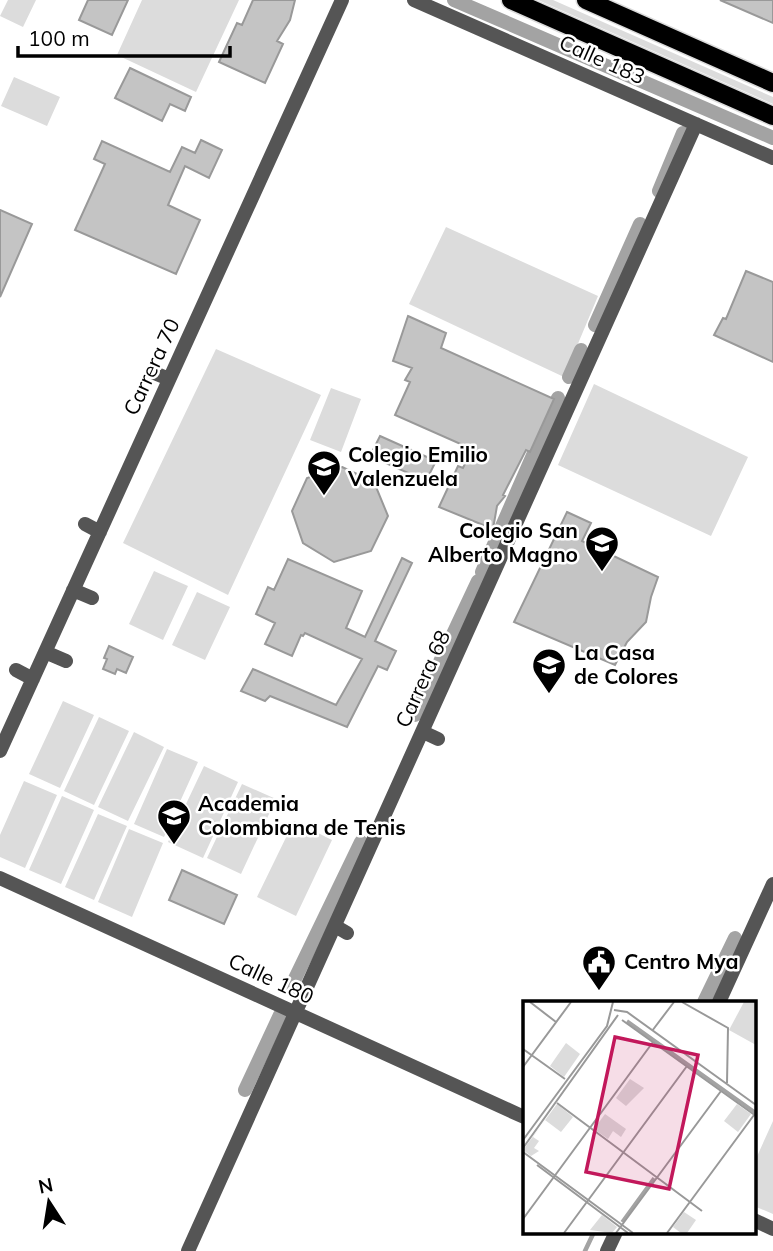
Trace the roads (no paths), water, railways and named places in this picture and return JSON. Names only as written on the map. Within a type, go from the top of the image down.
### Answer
[{"type":"main road","points":[[511,0],[773,116]]},
{"type":"main road","points":[[586,0],[773,83]]},
{"type":"street","name":"Carrera 70","points":[[0,751],[342,0]]},
{"type":"street","name":"Calle 183","points":[[414,0],[773,158]]},
{"type":"street","name":"Carrera 68","points":[[188,1251],[296,1013],[342,929],[423,732],[696,124]]},
{"type":"street","points":[[152,372],[170,379]]},
{"type":"street","points":[[85,524],[100,532]]},
{"type":"street","points":[[73,590],[92,598]]},
{"type":"street","points":[[45,652],[66,661]]},
{"type":"street","points":[[16,670],[33,679]]},
{"type":"street","points":[[423,732],[438,739]]},
{"type":"street","name":"Calle 180","points":[[0,878],[523,1117]]},
{"type":"street","points":[[720,1001],[773,884]]},
{"type":"street","points":[[756,1221],[773,1229]]},
{"type":"street","points":[[607,1251],[615,1234]]},
{"type":"waterway","points":[[454,0],[773,138]]},
{"type":"waterway","points":[[659,191],[683,133]]},
{"type":"waterway","points":[[595,325],[640,224]]},
{"type":"waterway","points":[[569,377],[581,350]]},
{"type":"waterway","points":[[482,572],[558,398]]},
{"type":"waterway","points":[[415,715],[478,581]]},
{"type":"waterway","points":[[290,989],[361,842]]},
{"type":"waterway","points":[[704,1001],[735,938]]},
{"type":"waterway","points":[[245,1090],[280,1015]]},
{"type":"waterway","points":[[585,1251],[593,1234]]},
{"type":"place","name":"Colegio Emilio Valenzuela","points":[[324,497]]},
{"type":"place","name":"Colegio San Alberto Magno","points":[[602,573]]},
{"type":"place","name":"La Casa de Colores","points":[[549,695]]},
{"type":"place","name":"Academia Colombiana de Tenis","points":[[174,846]]},
{"type":"place","name":"Centro Mya","points":[[599,992]]}]
